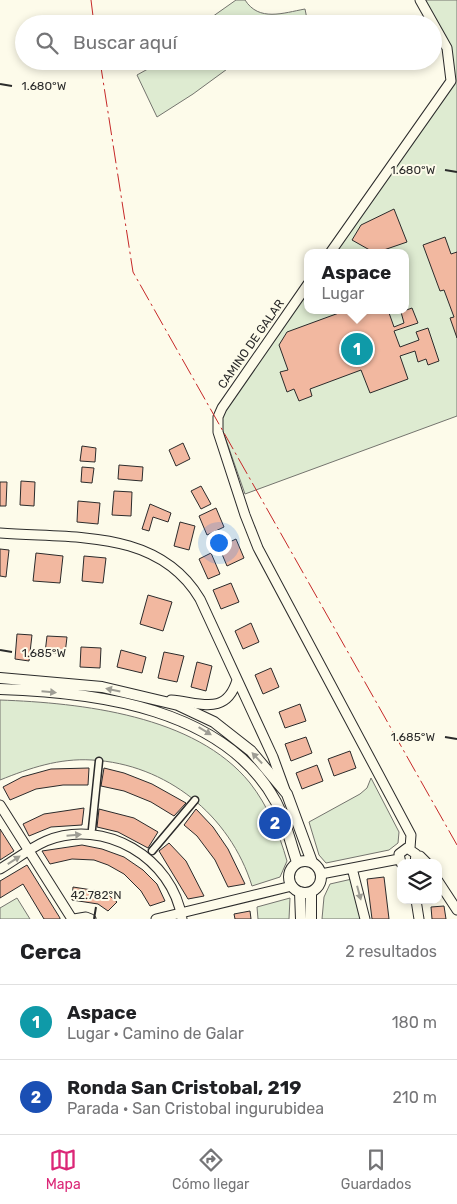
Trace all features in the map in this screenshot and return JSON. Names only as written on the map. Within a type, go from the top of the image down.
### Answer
[{"type":"street","points":[[420,0],[428,15]]},
{"type":"street","points":[[333,249],[451,81],[447,48],[442,39]]},
{"type":"street","name":"CAMINO DE GALAR","points":[[304,290],[222,408],[218,421],[218,432],[245,515],[258,548],[411,835],[410,848]]},
{"type":"street","points":[[0,533],[113,541],[146,550],[161,558],[192,585],[273,757],[312,862],[321,874],[319,884],[311,892],[311,919]]},
{"type":"street","points":[[0,678],[102,688],[158,699],[212,706],[220,704],[230,694],[237,680]]},
{"type":"street","points":[[0,689],[56,693],[152,710],[199,728],[237,754],[264,783],[286,825],[297,862]]},
{"type":"street","points":[[158,699],[197,714],[236,738],[274,776],[287,794]]},
{"type":"street","points":[[92,829],[99,761]]},
{"type":"street","points":[[152,851],[195,800]]},
{"type":"street","points":[[0,805],[73,919],[86,917],[91,919]]},
{"type":"street","points":[[0,869],[46,841],[70,835],[88,834],[124,844],[160,868],[174,891],[182,916]]},
{"type":"street","points":[[400,859],[400,851],[410,848],[416,859]]},
{"type":"street","points":[[321,874],[397,861]]},
{"type":"street","points":[[301,919],[296,889],[290,870],[297,862],[312,862]]},
{"type":"street","points":[[352,868],[365,919]]},
{"type":"street","points":[[442,887],[457,910]]},
{"type":"street","points":[[156,919],[182,916],[296,889],[311,892]]},
{"type":"street","points":[[417,904],[419,919]]},
{"type":"green space","points":[[236,0],[245,0],[251,7],[264,14],[280,14],[305,9],[306,15],[215,15]]},
{"type":"green space","points":[[420,0],[457,0],[457,416],[245,494],[218,417],[304,290],[304,314],[409,314],[409,249],[333,249],[451,81],[447,48],[442,39],[442,15],[428,15]]},
{"type":"green space","points":[[146,70],[226,70],[157,117],[137,75]]},
{"type":"green space","points":[[0,700],[66,705],[135,717],[168,728],[199,742],[227,760],[250,783],[268,810],[287,861],[280,877],[252,886],[242,860],[228,837],[211,816],[192,798],[169,783],[145,771],[119,764],[80,760],[56,762],[0,780]]},
{"type":"green space","points":[[371,778],[399,832],[398,843],[389,850],[326,863],[319,855],[309,822],[360,794],[367,788]]},
{"type":"green space","points":[[352,879],[361,919],[322,919],[324,897],[330,884]]},
{"type":"green space","points":[[17,898],[30,919],[0,919],[0,908]]},
{"type":"green space","points":[[290,898],[289,919],[258,919],[257,907]]},
{"type":"building","points":[[394,209],[407,242],[387,249],[368,249],[352,240],[361,225]]},
{"type":"building","points":[[445,237],[451,254],[457,252],[457,338],[450,318],[454,317],[444,290],[440,291],[423,245]]},
{"type":"building","points":[[412,308],[418,323],[394,331],[400,347],[419,340],[416,332],[428,328],[439,361],[428,365],[426,359],[418,362],[415,351],[400,356],[408,379],[370,393],[361,370],[310,389],[312,396],[299,401],[294,389],[287,392],[280,372],[288,370],[279,345],[287,332],[336,314],[389,314],[394,327],[404,323],[402,314],[409,314],[409,309]]},
{"type":"building","points":[[183,443],[190,459],[176,466],[169,450]]},
{"type":"building","points":[[82,446],[96,448],[95,462],[80,461]]},
{"type":"building","points":[[119,465],[143,467],[142,481],[118,479]]},
{"type":"building","points":[[82,467],[94,468],[92,483],[81,482]]},
{"type":"building","points":[[21,481],[35,482],[34,506],[20,505]]},
{"type":"building","points":[[0,482],[7,482],[6,506],[0,506]]},
{"type":"building","points":[[201,486],[211,504],[201,509],[191,491]]},
{"type":"building","points":[[114,491],[132,492],[131,516],[112,515]]},
{"type":"building","points":[[78,501],[100,503],[98,524],[77,522]]},
{"type":"building","points":[[150,504],[171,513],[168,522],[153,517],[149,531],[142,529]]},
{"type":"building","points":[[216,508],[224,527],[207,535],[199,516]]},
{"type":"building","points":[[180,522],[195,526],[189,550],[174,546]]},
{"type":"building","points":[[236,539],[244,558],[227,566],[219,547]]},
{"type":"building","points":[[0,549],[9,550],[6,577],[0,576]]},
{"type":"building","points":[[36,553],[63,556],[60,583],[33,581]]},
{"type":"building","points":[[211,553],[220,574],[208,579],[199,559]]},
{"type":"building","points":[[84,556],[106,558],[103,583],[82,581]]},
{"type":"building","points":[[231,583],[239,602],[221,609],[213,590]]},
{"type":"building","points":[[148,595],[172,602],[163,631],[140,624]]},
{"type":"building","points":[[251,623],[259,642],[243,649],[235,631]]},
{"type":"building","points":[[17,634],[32,635],[29,661],[15,659]]},
{"type":"building","points":[[47,636],[67,637],[65,654],[45,653]]},
{"type":"building","points":[[81,647],[101,648],[100,668],[80,667]]},
{"type":"building","points":[[121,650],[146,657],[142,673],[117,667]]},
{"type":"building","points":[[164,652],[184,656],[177,682],[158,678]]},
{"type":"building","points":[[197,662],[212,666],[206,691],[191,687]]},
{"type":"building","points":[[271,668],[279,687],[263,694],[255,675]]},
{"type":"building","points":[[300,704],[306,721],[285,728],[279,712]]},
{"type":"building","points":[[306,737],[312,753],[291,761],[285,744]]},
{"type":"building","points":[[350,751],[356,768],[334,776],[328,759]]},
{"type":"building","points":[[317,765],[323,781],[302,789],[296,773]]},
{"type":"building","points":[[89,768],[88,785],[63,785],[36,789],[10,800],[3,787],[22,777],[51,769]]},
{"type":"building","points":[[104,768],[124,773],[152,784],[186,803],[174,816],[151,802],[124,791],[101,786]]},
{"type":"building","points":[[84,808],[82,825],[51,827],[29,836],[23,824],[44,814]]},
{"type":"building","points":[[99,809],[134,818],[158,832],[148,848],[118,832],[97,827]]},
{"type":"building","points":[[196,809],[213,827],[228,849],[245,884],[228,887],[215,860],[197,836],[184,825]]},
{"type":"building","points":[[0,829],[14,851],[0,860]]},
{"type":"building","points":[[169,843],[186,861],[204,896],[188,899],[159,851]]},
{"type":"building","points":[[82,845],[102,849],[124,857],[143,870],[157,884],[165,901],[150,906],[141,891],[124,874],[108,865],[94,860],[72,859],[50,864],[42,851]]},
{"type":"building","points":[[27,865],[60,919],[44,919],[23,884],[0,898],[0,881]]},
{"type":"building","points":[[384,877],[389,919],[372,919],[367,879]]},
{"type":"building","points":[[73,887],[105,892],[117,902],[108,911],[98,904],[72,900]]},
{"type":"building","points":[[444,906],[446,919],[432,919],[431,907]]},
{"type":"building","points":[[250,911],[251,919],[235,919],[234,914]]},
{"type":"power","points":[[91,0],[93,15]]},
{"type":"power","points":[[101,70],[133,272],[457,845]]},
{"type":"place","name":"Aspace","points":[[357,349]]},
{"type":"place","name":"Ronda San Cristobal, 219","points":[[275,823]]}]
